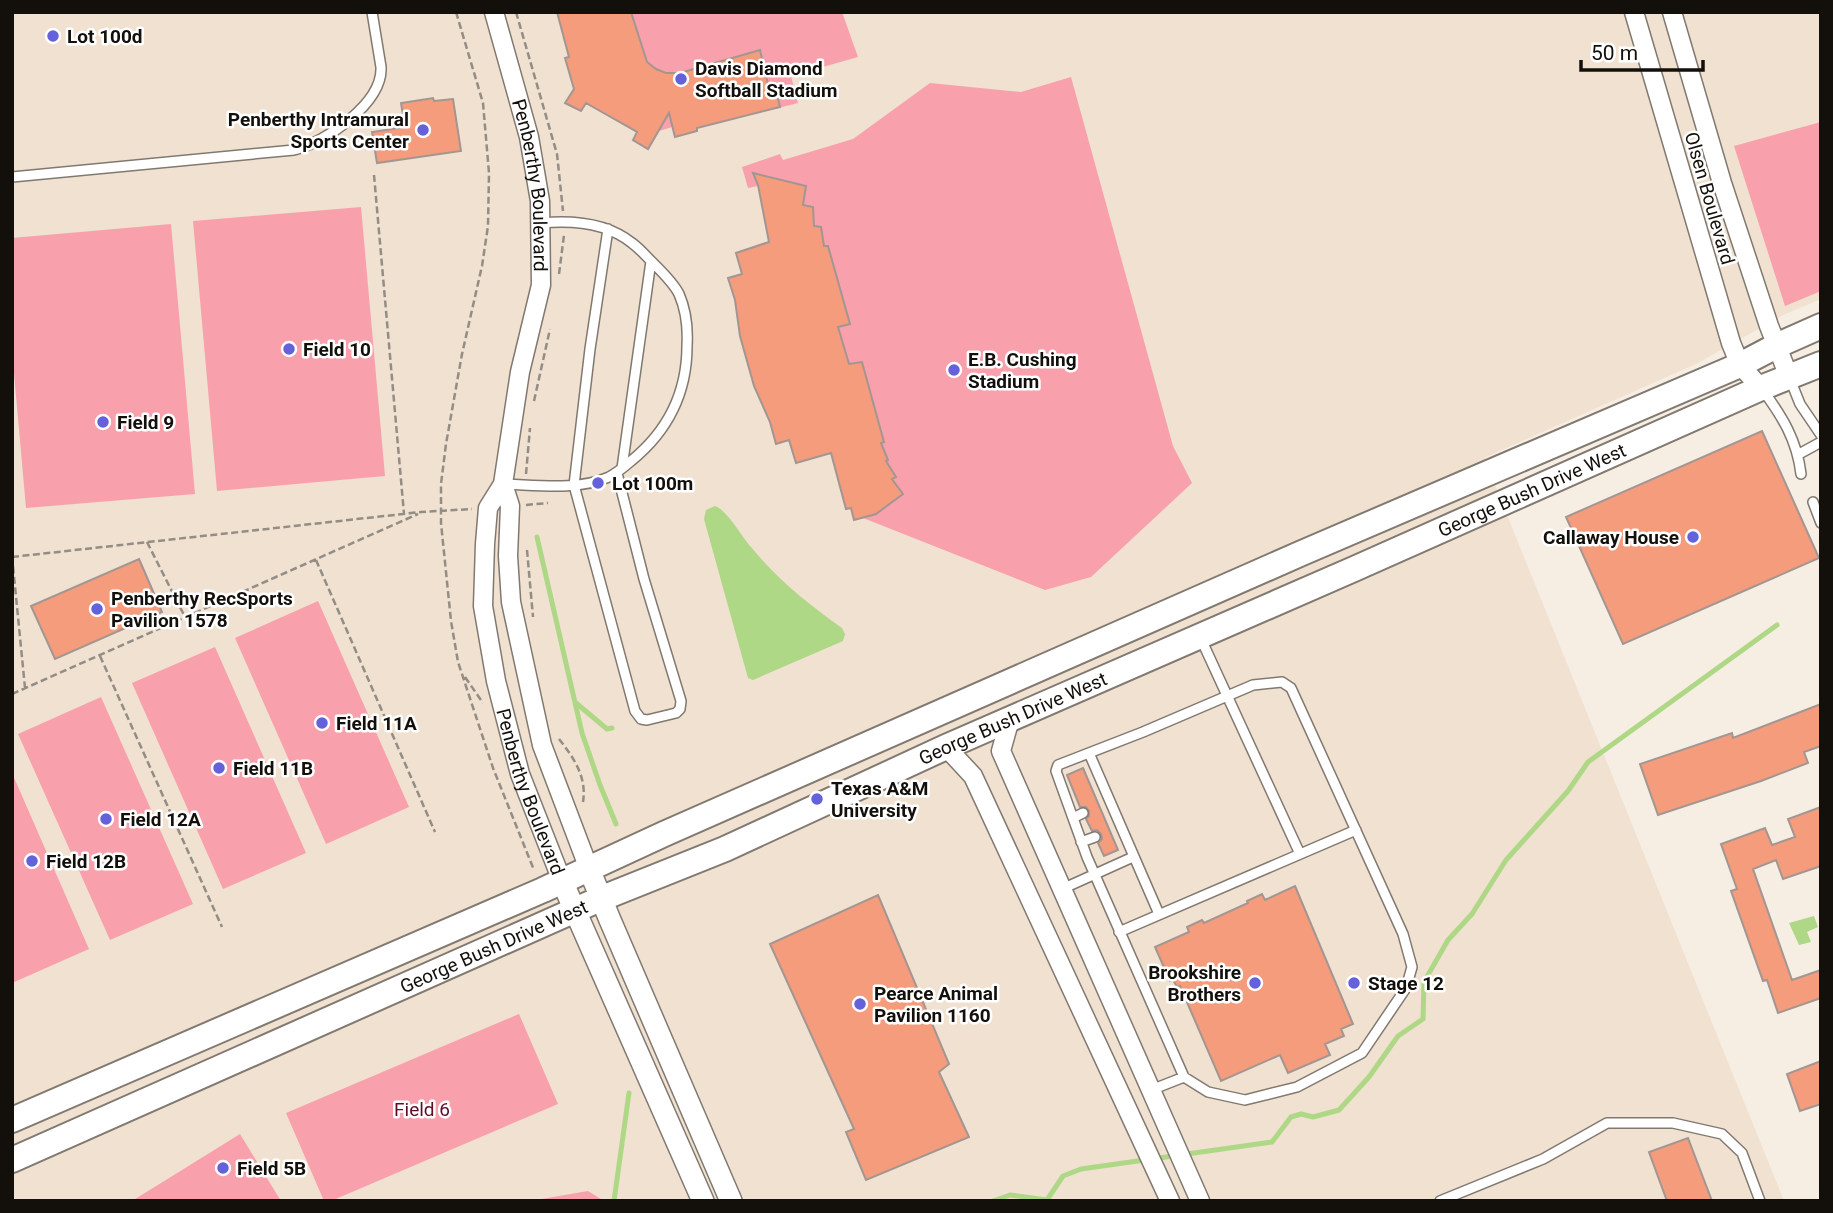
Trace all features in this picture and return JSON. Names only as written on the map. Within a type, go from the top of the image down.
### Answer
[{"type":"main road","name":"George Bush Drive West","points":[[12,1120],[562,881],[1302,553],[1740,365],[1821,326]]},
{"type":"main road","name":"George Bush Drive West","points":[[12,1160],[600,899],[725,849],[946,747],[1821,364]]},
{"type":"main road","points":[[1200,636],[1197,625],[1200,621],[1279,585],[1302,553]]},
{"type":"street","name":"Penberthy Boulevard","points":[[494,12],[529,137],[541,223],[541,285],[520,372],[503,484],[488,508],[484,606],[496,681],[520,774],[562,881],[703,1201]]},
{"type":"street","name":"Olsen Boulevard","points":[[1634,12],[1731,343],[1740,365],[1761,388]]},
{"type":"street","name":"Olsen Boulevard","points":[[1672,12],[1722,183],[1776,346],[1789,377]]},
{"type":"street","name":"Penberthy Boulevard","points":[[503,484],[510,506],[508,556],[511,602],[542,745],[600,899],[730,1201]]},
{"type":"street","points":[[1010,719],[1001,751],[1200,1201]]},
{"type":"street","points":[[946,747],[973,776],[1170,1201]]},
{"type":"street","points":[[1032,903],[1062,889]]},
{"type":"lane","points":[[12,177],[306,148],[328,136],[350,118],[378,88],[382,75],[372,12]]},
{"type":"lane","points":[[503,484],[574,485],[596,481],[620,470],[648,448],[665,426],[678,401],[687,367],[688,327],[678,293],[651,261],[631,242],[608,229],[563,220],[541,223]]},
{"type":"lane","points":[[608,229],[574,485],[635,711],[645,720],[673,715],[680,709],[681,701],[644,579],[620,470],[651,261]]},
{"type":"lane","points":[[1789,377],[1800,404],[1821,435]]},
{"type":"lane","points":[[1761,388],[1778,410],[1799,454],[1801,474]]},
{"type":"lane","points":[[1799,454],[1821,442]]},
{"type":"lane","points":[[1813,502],[1821,523]]},
{"type":"lane","points":[[1200,636],[1300,854]]},
{"type":"lane","points":[[1268,682],[1282,682],[1291,688],[1403,934],[1412,967],[1406,988],[1362,1054],[1297,1087],[1245,1100],[1208,1092],[1184,1077],[1094,874],[1073,818],[1069,792],[1056,771],[1058,765],[1227,696],[1268,682]]},
{"type":"lane","points":[[1089,753],[1159,914]]},
{"type":"lane","points":[[1090,784],[1100,779]]},
{"type":"lane","points":[[1099,806],[1109,801]]},
{"type":"lane","points":[[1073,818],[1083,813]]},
{"type":"lane","points":[[1110,831],[1120,826]]},
{"type":"lane","points":[[1119,932],[1356,830]]},
{"type":"lane","points":[[1081,842],[1095,837]]},
{"type":"lane","points":[[1062,889],[1133,858]]},
{"type":"lane","points":[[1151,1090],[1184,1077]]},
{"type":"lane","points":[[1440,1201],[1543,1158],[1606,1123],[1673,1123],[1722,1134],[1742,1153],[1760,1201]]},
{"type":"path","points":[[456,12],[483,103],[489,173],[488,226],[446,444],[440,511],[458,662],[493,768],[534,870]]},
{"type":"path","points":[[516,12],[559,170],[564,242],[559,277]]},
{"type":"path","points":[[374,175],[404,514]]},
{"type":"path","points":[[534,401],[550,326]]},
{"type":"path","points":[[527,462],[530,426]]},
{"type":"path","points":[[524,505],[525,498]]},
{"type":"path","points":[[519,505],[548,503]]},
{"type":"path","points":[[25,688],[12,557],[421,512],[474,509]]},
{"type":"path","points":[[12,694],[421,512]]},
{"type":"path","points":[[147,542],[186,618]]},
{"type":"path","points":[[526,542],[533,618]]},
{"type":"path","points":[[316,559],[435,832]]},
{"type":"path","points":[[100,656],[222,927]]},
{"type":"path","points":[[555,733],[579,770],[584,785],[582,806]]},
{"type":"shaded area","name":"Texas A&M University","points":[[12,12],[1821,12],[1821,299],[1783,315],[1698,363],[1484,458],[1784,1201],[12,1201]]},
{"type":"shaded area","points":[[715,506],[720,508],[747,543],[783,581],[842,628],[845,634],[843,641],[753,680],[748,678],[704,519],[706,510]]},
{"type":"shaded area","points":[[1814,916],[1818,927],[1807,932],[1811,942],[1799,945],[1789,923]]},
{"type":"green space","name":"Davis Diamond Softball Stadium","points":[[557,12],[842,12],[858,57],[791,76],[798,103],[697,128],[697,131],[675,137],[672,127],[659,131],[648,149],[633,140],[637,132],[586,104],[581,111],[566,103],[575,86],[565,58],[569,57]]},
{"type":"green space","name":"E.B. Cushing Stadium","points":[[1071,77],[1173,446],[1192,483],[1091,577],[1045,590],[863,518],[854,520],[851,508],[846,509],[831,453],[796,463],[789,440],[776,444],[728,278],[742,274],[736,253],[769,241],[758,186],[748,188],[742,167],[780,154],[783,160],[853,139],[930,83],[1021,92]]},
{"type":"green space","points":[[1821,122],[1821,291],[1785,306],[1734,146]]},
{"type":"green space","name":"Field 10","points":[[361,207],[385,476],[217,491],[193,221]]},
{"type":"green space","name":"Field 9","points":[[171,224],[195,494],[26,508],[12,351],[12,238]]},
{"type":"green space","name":"Field 11A","points":[[318,601],[409,807],[326,844],[235,638]]},
{"type":"green space","name":"Field 11B","points":[[215,647],[306,853],[223,889],[132,683]]},
{"type":"green space","name":"Field 12A","points":[[101,697],[193,904],[110,940],[18,734]]},
{"type":"green space","name":"Field 12B","points":[[12,773],[89,949],[12,983]]},
{"type":"green space","name":"Field 6","points":[[519,1014],[558,1104],[331,1201],[324,1201],[286,1113]]},
{"type":"green space","name":"Field 5B","points":[[240,1134],[281,1201],[132,1201]]},
{"type":"green space","points":[[588,1191],[604,1201],[530,1201]]},
{"type":"building","points":[[557,12],[631,12],[647,62],[666,73],[680,73],[760,50],[768,84],[774,82],[780,107],[697,128],[697,131],[675,137],[669,113],[648,149],[633,140],[637,132],[586,103],[581,111],[565,103],[574,89],[565,58],[569,57]]},
{"type":"building","name":"Penberthy Intramural Sports Center","points":[[433,98],[434,101],[453,99],[461,151],[377,163],[372,132],[405,127],[401,103]]},
{"type":"building","points":[[753,173],[806,186],[803,205],[813,207],[814,226],[821,227],[824,246],[828,246],[850,324],[838,327],[849,364],[862,362],[884,442],[881,443],[888,460],[886,461],[896,477],[892,479],[903,494],[876,514],[854,520],[851,508],[846,509],[831,453],[796,463],[789,440],[776,444],[770,422],[754,386],[728,278],[742,274],[736,253],[769,242],[758,185]]},
{"type":"building","name":"Callaway House","points":[[1762,431],[1819,558],[1623,644],[1566,517]]},
{"type":"building","name":"Penberthy RecSports Pavilion 1578","points":[[139,559],[162,612],[55,659],[31,606]]},
{"type":"building","points":[[1821,704],[1821,746],[1804,752],[1808,763],[1658,815],[1640,764],[1732,733],[1733,738]]},
{"type":"building","points":[[1083,768],[1118,850],[1104,856],[1098,843],[1102,839],[1101,834],[1097,830],[1092,831],[1086,819],[1089,811],[1086,807],[1080,807],[1067,775]]},
{"type":"building","points":[[1821,807],[1821,866],[1783,879],[1776,860],[1753,869],[1792,980],[1821,970],[1821,998],[1778,1013],[1767,980],[1763,981],[1731,891],[1737,889],[1721,844],[1765,828],[1772,845],[1795,837],[1788,819]]},
{"type":"building","name":"Brookshire Brothers","points":[[1295,886],[1353,1024],[1341,1029],[1344,1036],[1325,1044],[1330,1055],[1288,1073],[1280,1055],[1221,1081],[1180,986],[1177,987],[1173,980],[1170,981],[1155,947],[1189,932],[1187,927],[1202,920],[1204,923],[1262,894],[1265,900]]},
{"type":"building","name":"Pearce Animal Pavilion 1160","points":[[878,895],[949,1064],[939,1072],[969,1137],[866,1180],[846,1132],[854,1129],[770,944]]},
{"type":"building","points":[[1821,1061],[1821,1104],[1800,1111],[1787,1074]]},
{"type":"building","points":[[1688,1138],[1712,1201],[1667,1201],[1649,1152]]},
{"type":"waterway","points":[[537,537],[582,733],[616,824]]},
{"type":"waterway","points":[[993,1201],[1010,1195],[1047,1200],[1063,1176],[1081,1169],[1272,1142],[1291,1117],[1301,1114],[1313,1117],[1339,1110],[1369,1077],[1398,1036],[1423,1019],[1424,982],[1448,940],[1472,914],[1506,860],[1568,791],[1588,762],[1777,625]]},
{"type":"waterway","points":[[576,703],[607,729],[612,728]]},
{"type":"waterway","points":[[614,1201],[629,1093]]},
{"type":"place","name":"Lot 100d","points":[[53,36]]},
{"type":"place","name":"Davis Diamond Softball Stadium","points":[[681,79]]},
{"type":"place","name":"Penberthy Intramural Sports Center","points":[[423,130]]},
{"type":"place","name":"Field 10","points":[[289,349]]},
{"type":"place","name":"E.B. Cushing Stadium","points":[[954,370]]},
{"type":"place","name":"Field 9","points":[[103,422]]},
{"type":"place","name":"Lot 100m","points":[[598,483]]},
{"type":"place","name":"Callaway House","points":[[1693,537]]},
{"type":"place","name":"Penberthy RecSports Pavilion 1578","points":[[97,609]]},
{"type":"place","name":"Field 11A","points":[[322,723]]},
{"type":"place","name":"Field 11B","points":[[219,768]]},
{"type":"place","name":"Texas A&M University","points":[[817,799]]},
{"type":"place","name":"Field 12A","points":[[106,819]]},
{"type":"place","name":"Field 12B","points":[[32,861]]},
{"type":"place","name":"Brookshire Brothers","points":[[1255,983]]},
{"type":"place","name":"Stage 12","points":[[1354,983]]},
{"type":"place","name":"Pearce Animal Pavilion 1160","points":[[860,1004]]},
{"type":"place","name":"Field 5B","points":[[223,1168]]}]
